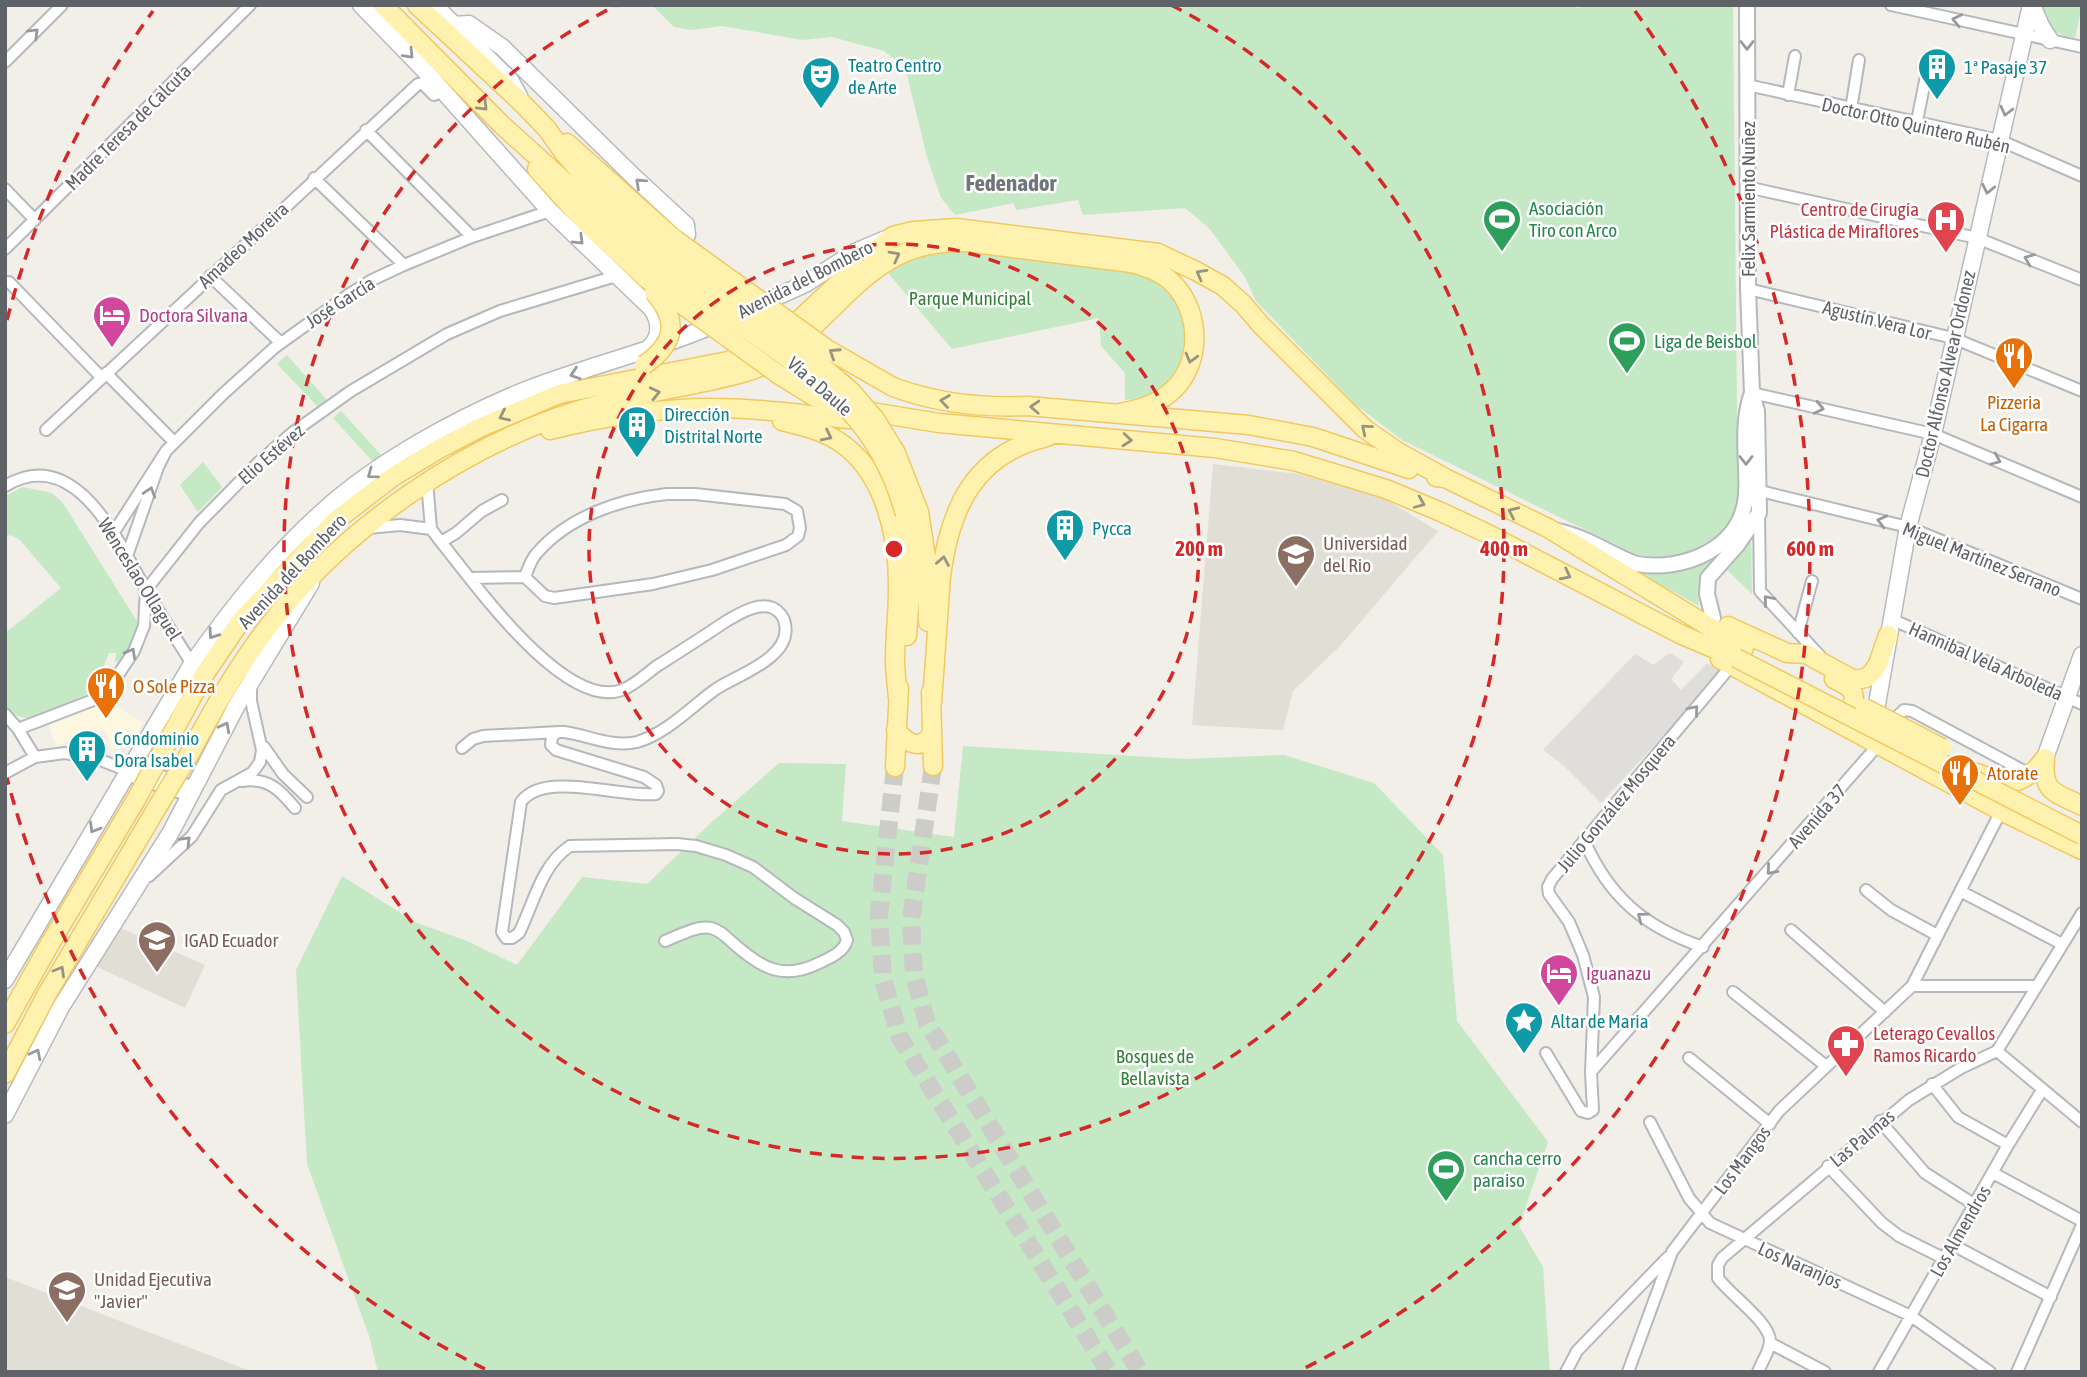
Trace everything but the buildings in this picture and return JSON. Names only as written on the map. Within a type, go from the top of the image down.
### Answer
[{"type":"main road","name":"Vía a Daule","points":[[361,5],[443,91],[550,211],[645,268],[811,375],[842,401],[865,429],[912,513],[926,564],[933,766]]},
{"type":"main road","name":"Vía a Daule","points":[[383,5],[645,268],[827,349],[893,387],[950,402],[1220,421],[1276,429],[1313,437],[1383,458],[1423,474],[1445,478]]},
{"type":"main road","name":"Vía a Daule","points":[[417,5],[547,129],[571,146],[645,268]]},
{"type":"main road","name":"Vía a Daule","points":[[434,5],[510,80],[521,102]]},
{"type":"main road","points":[[2032,5],[2050,40]]},
{"type":"main road","name":"Doctor Alfonso Alvear Ordonez","points":[[1883,722],[1889,627],[1908,527],[1933,434],[2032,5]]},
{"type":"main road","points":[[453,25],[469,24],[502,47],[686,225],[687,235],[655,279],[642,288],[645,268]]},
{"type":"main road","name":"Vía a Daule","points":[[502,125],[584,221],[778,374],[815,397],[859,410],[939,424]]},
{"type":"main road","name":"Avenida del Bombero","points":[[5,980],[192,664],[224,619],[271,562],[324,510],[383,466],[474,412],[529,389],[642,359],[784,294],[866,246],[893,236],[913,231],[956,228],[1158,253],[1223,286],[1365,429],[1398,452],[1445,478]]},
{"type":"main road","name":"Avenida del Bombero","points":[[5,1024],[204,675],[240,622],[334,522],[394,476],[439,449],[520,409],[559,394],[728,361],[759,350],[783,334],[893,236]]},
{"type":"main road","points":[[497,444],[578,410],[734,375],[771,362],[786,352],[852,289],[886,261],[917,246],[947,242],[1132,263],[1147,267],[1169,279],[1184,299],[1193,324],[1194,348],[1188,369],[1182,380],[1162,399],[1142,409],[1120,413]]},
{"type":"main road","points":[[559,394],[661,352],[670,338],[668,314],[645,268]]},
{"type":"main road","points":[[497,444],[558,428],[645,412],[712,408],[1215,447],[1294,461],[1387,489],[1484,532],[1680,634],[1892,722],[2082,821]]},
{"type":"main road","points":[[738,410],[824,433],[851,451],[868,470],[884,500],[897,556],[895,660],[898,698]]},
{"type":"main road","points":[[932,702],[944,557],[962,503],[979,475],[998,456],[1023,444],[1059,435]]},
{"type":"main road","name":"Avenida del Bombero","points":[[5,1074],[47,994],[190,753],[221,694],[272,621],[320,569],[366,528],[427,481],[497,444]]},
{"type":"main road","points":[[1445,478],[1549,528],[1636,581],[1737,657],[1831,719],[1883,722],[1990,780],[2006,785]]},
{"type":"main road","name":"Vía a Daule","points":[[895,767],[898,698],[912,585],[912,513]]},
{"type":"main road","name":"Avenida del Bombero","points":[[5,1115],[61,1007],[171,832],[252,680],[320,569]]},
{"type":"main road","points":[[1636,581],[1787,653],[1848,687],[1853,693],[1853,704],[1845,715],[1831,719]]},
{"type":"main road","points":[[1787,653],[1806,654],[1854,680],[1866,678],[1878,664],[1889,627]]},
{"type":"main road","points":[[1949,782],[1985,786],[2006,785],[2027,777],[2045,758],[2074,701],[2082,655]]},
{"type":"main road","points":[[1737,657],[2082,835]]},
{"type":"main road","points":[[1883,722],[1949,782],[2001,811],[2082,850]]},
{"type":"main road","points":[[897,730],[907,742],[916,745],[926,742],[932,732]]},
{"type":"main road","points":[[2045,758],[2044,779],[2047,786],[2082,806]]},
{"type":"main road","points":[[2050,835],[2043,824],[2043,811],[2051,802],[2065,797]]},
{"type":"street","points":[[5,62],[62,5]]},
{"type":"street","name":"Madre Teresa de Calcuta","points":[[5,249],[250,5]]},
{"type":"street","name":"Felix Sarmiento Nuñez","points":[[1747,5],[1748,289],[1752,393],[1757,411],[1759,513]]},
{"type":"street","points":[[1891,5],[2082,47]]},
{"type":"street","points":[[1788,95],[1795,56]]},
{"type":"street","points":[[1850,109],[1859,60]]},
{"type":"street","points":[[1917,121],[1926,76]]},
{"type":"street","name":"Amadeo Moreira","points":[[46,430],[418,84],[422,83],[434,95],[443,91]]},
{"type":"street","name":"Doctor Otto Quintero Rubén","points":[[1746,85],[1999,140],[2082,176]]},
{"type":"street","points":[[366,130],[472,237]]},
{"type":"street","points":[[314,178],[404,265]]},
{"type":"street","points":[[1748,187],[1977,238],[2082,280]]},
{"type":"street","points":[[5,189],[35,220]]},
{"type":"street","name":"José García","points":[[114,533],[174,442],[281,343],[348,295],[404,265],[472,237],[550,211]]},
{"type":"street","name":"Elio Estévez","points":[[146,590],[199,523],[260,461],[292,433],[351,391],[447,334],[500,311],[645,268]]},
{"type":"street","points":[[211,276],[281,343]]},
{"type":"street","points":[[9,282],[174,442]]},
{"type":"street","name":"Agustín Vera Lor","points":[[1748,289],[1953,338],[2082,391]]},
{"type":"street","points":[[1752,393],[1933,434],[2082,497]]},
{"type":"street","name":"Felix Sarmiento Nuñez","points":[[1549,528],[1577,535],[1634,564],[1668,566],[1698,557],[1720,545],[1733,532],[1742,516],[1746,497],[1746,409],[1752,393]]},
{"type":"street","name":"José García","points":[[127,556],[158,467],[166,452]]},
{"type":"street","name":"Wenceslao Ollaguel","points":[[7,485],[31,476],[51,477],[82,492],[114,533],[192,664]]},
{"type":"street","points":[[427,481],[431,529],[513,631],[568,678],[586,688],[607,692],[628,687],[740,613],[766,606],[777,611],[783,619],[784,636],[765,662],[725,684],[640,741],[623,743],[559,732],[483,736],[473,739],[463,748]]},
{"type":"street","name":"Miguel Martínez Serrano","points":[[1760,491],[1908,527],[2082,600]]},
{"type":"street","points":[[470,578],[525,577],[545,596],[554,598],[653,584],[712,570],[786,545],[798,536],[798,514],[794,508],[774,502],[695,494],[667,494],[631,500],[586,517],[566,528],[537,552],[525,577]]},
{"type":"street","points":[[441,542],[456,533],[482,510],[502,500]]},
{"type":"street","points":[[1713,618],[1707,594],[1708,578],[1738,544],[1759,513]]},
{"type":"street","points":[[1759,513],[1760,591],[1831,668]]},
{"type":"street","points":[[366,528],[400,525],[431,529]]},
{"type":"street","points":[[1798,633],[1812,581]]},
{"type":"street","points":[[18,729],[96,699],[108,690],[134,651],[144,626],[146,590]]},
{"type":"street","name":"Hannibal Vela Arboleda","points":[[1889,627],[2074,701]]},
{"type":"street","name":"Julio González Mosquera","points":[[1591,1072],[1594,997],[1583,955],[1569,922],[1552,901],[1548,887],[1737,657]]},
{"type":"street","points":[[137,887],[191,836],[221,790],[252,773],[260,762],[260,741],[251,701],[252,680]]},
{"type":"street","points":[[1883,722],[1904,710],[1912,711],[2024,771]]},
{"type":"street","points":[[5,714],[35,757]]},
{"type":"street","name":"Avenida 37","points":[[1591,1072],[1755,888],[1883,722]]},
{"type":"street","points":[[559,732],[553,735],[551,741],[556,750],[644,777],[654,783],[658,791],[653,795],[550,786],[526,797],[519,808],[502,932],[505,937],[512,938],[519,933],[548,868],[559,854],[570,846],[660,844],[696,846],[753,867],[794,898],[837,925],[847,940],[840,951],[798,972],[762,965],[752,960],[722,933],[708,927],[665,941]]},
{"type":"street","points":[[260,741],[270,758],[307,797]]},
{"type":"street","points":[[5,773],[35,757],[65,753],[98,759],[128,771],[138,768],[192,792]]},
{"type":"street","points":[[236,782],[258,780],[273,785],[295,808]]},
{"type":"street","name":"Los Mangos","points":[[1628,1372],[1672,1252],[1779,1111],[1912,986],[2001,811]]},
{"type":"street","points":[[1584,840],[1602,875],[1626,904],[1655,927],[1703,947]]},
{"type":"street","points":[[1866,890],[1891,910],[1937,935]]},
{"type":"street","points":[[1960,891],[2062,944]]},
{"type":"street","points":[[2082,913],[1997,1051],[2082,1122]]},
{"type":"street","points":[[1791,930],[1885,1012]]},
{"type":"street","points":[[1912,986],[2037,986]]},
{"type":"street","points":[[1733,992],[1826,1066]]},
{"type":"street","name":"Las Palmas","points":[[1770,1343],[1765,1327],[1718,1278],[1718,1265],[1722,1258],[1880,1121],[1932,1084],[1997,1051]]},
{"type":"street","points":[[1546,1053],[1581,1111],[1588,1113],[1593,1110],[1594,1105],[1591,1072]]},
{"type":"street","points":[[1689,1058],[1770,1124]]},
{"type":"street","points":[[1932,1084],[1958,1116],[2008,1145]]},
{"type":"street","name":"Los Almendros","points":[[1879,1372],[2042,1090]]},
{"type":"street","points":[[1880,1121],[1925,1173],[1975,1205]]},
{"type":"street","name":"Los Naranjos","points":[[1650,1122],[1681,1184],[1710,1223],[1911,1315],[1990,1372]]},
{"type":"street","points":[[1828,1166],[1882,1223],[1899,1236],[1945,1259]]},
{"type":"street","points":[[1993,1173],[2082,1223],[2017,1372]]},
{"type":"street","points":[[1953,1245],[2051,1297]]},
{"type":"street","points":[[1566,1372],[1577,1351],[1672,1252]]},
{"type":"street","points":[[1758,1372],[1770,1343],[1825,1372]]},
{"type":"shaded area","name":"Universidad del Rio","points":[[1213,464],[1299,474],[1381,497],[1438,531],[1340,646],[1293,691],[1283,730],[1192,725]]},
{"type":"shaded area","points":[[1670,653],[1684,662],[1671,679],[1681,690],[1707,663],[1722,672],[1601,803],[1562,764],[1543,750],[1635,654],[1653,665]]},
{"type":"shaded area","points":[[105,701],[143,722],[132,745],[112,751],[105,730],[56,746],[48,723]]},
{"type":"shaded area","name":"IGAD Ecuador","points":[[112,924],[205,965],[185,1008],[91,964]]},
{"type":"shaded area","name":"Unidad Ejecutiva \"Javier\"","points":[[5,1277],[253,1372],[5,1372]]},
{"type":"green space","points":[[652,5],[1567,5],[1578,8],[1594,5],[1733,5],[1738,506],[1728,528],[1697,549],[1679,556],[1659,558],[1635,554],[1402,440],[1355,404],[1256,301],[1245,277],[1209,228],[1185,208],[1083,215],[1078,200],[1016,210],[1014,203],[955,215],[941,198],[927,157],[905,67],[884,51],[832,37],[802,40],[722,26],[692,30],[674,27]]},
{"type":"green space","points":[[2038,5],[2082,5],[2075,38],[2051,28]]},
{"type":"green space","name":"Parque Municipal","points":[[954,249],[1143,273],[1161,284],[1174,300],[1182,319],[1185,337],[1182,356],[1175,373],[1162,386],[1146,396],[1125,400],[1125,373],[1101,346],[1099,318],[952,349],[888,273],[919,252]]},
{"type":"green space","points":[[287,355],[327,400],[318,407],[277,364]]},
{"type":"green space","points":[[341,411],[383,457],[375,464],[333,418]]},
{"type":"green space","points":[[203,462],[222,487],[198,512],[180,485]]},
{"type":"green space","points":[[23,487],[52,493],[63,503],[140,626],[121,663],[115,661],[116,653],[109,653],[94,691],[32,720],[15,715],[5,705],[5,633],[61,588],[20,540],[11,535],[5,537],[5,496]]},
{"type":"green space","points":[[1751,533],[1752,594],[1725,568]]},
{"type":"green space","points":[[1729,547],[1705,573],[1699,588],[1699,606],[1636,571],[1673,573],[1685,570],[1696,567]]},
{"type":"green space","name":"Bosques de Bellavista","points":[[963,746],[1184,759],[1284,755],[1374,783],[1443,855],[1457,1021],[1548,1142],[1519,1226],[1543,1267],[1550,1372],[378,1372],[369,1336],[307,1164],[296,970],[342,876],[415,922],[467,941],[517,965],[582,877],[647,884],[779,763],[846,764],[842,821],[954,837]]},
{"type":"tunnel","points":[[933,766],[911,920],[914,975],[927,1023],[1140,1372]]},
{"type":"tunnel","points":[[895,767],[879,915],[883,979],[900,1038],[1109,1372]]},
{"type":"place","name":"1ª Pasaje 37","points":[[1937,101]]},
{"type":"place","name":"Teatro Centro de Arte","points":[[821,110]]},
{"type":"place","name":"Asociación Tiro con Arco","points":[[1502,253]]},
{"type":"place","name":"Centro de Cirugía Plástica de Miraflores","points":[[1946,254]]},
{"type":"place","name":"Doctora Silvana","points":[[112,349]]},
{"type":"place","name":"Liga de Beisbol","points":[[1627,375]]},
{"type":"place","name":"Pizzeria La Cigarra","points":[[2014,390]]},
{"type":"place","name":"Dirección Distrital Norte","points":[[637,459]]},
{"type":"place","name":"Pycca","points":[[1065,562]]},
{"type":"place","name":"Universidad del Rio","points":[[1296,588]]},
{"type":"place","name":"O Sole Pizza","points":[[106,720]]},
{"type":"place","name":"Condominio Dora Isabel","points":[[87,783]]},
{"type":"place","name":"Atorate","points":[[1960,807]]},
{"type":"place","name":"IGAD Ecuador","points":[[157,974]]},
{"type":"place","name":"Iguanazu","points":[[1559,1007]]},
{"type":"place","name":"Altar de Maria","points":[[1524,1055]]},
{"type":"place","name":"Leterago Cevallos Ramos Ricardo","points":[[1846,1078]]},
{"type":"place","name":"cancha cerro paraiso","points":[[1446,1203]]},
{"type":"place","name":"Unidad Ejecutiva \"Javier\"","points":[[67,1324]]},
{"type":"district","name":"Fedenador","points":[[1011,183]]}]
